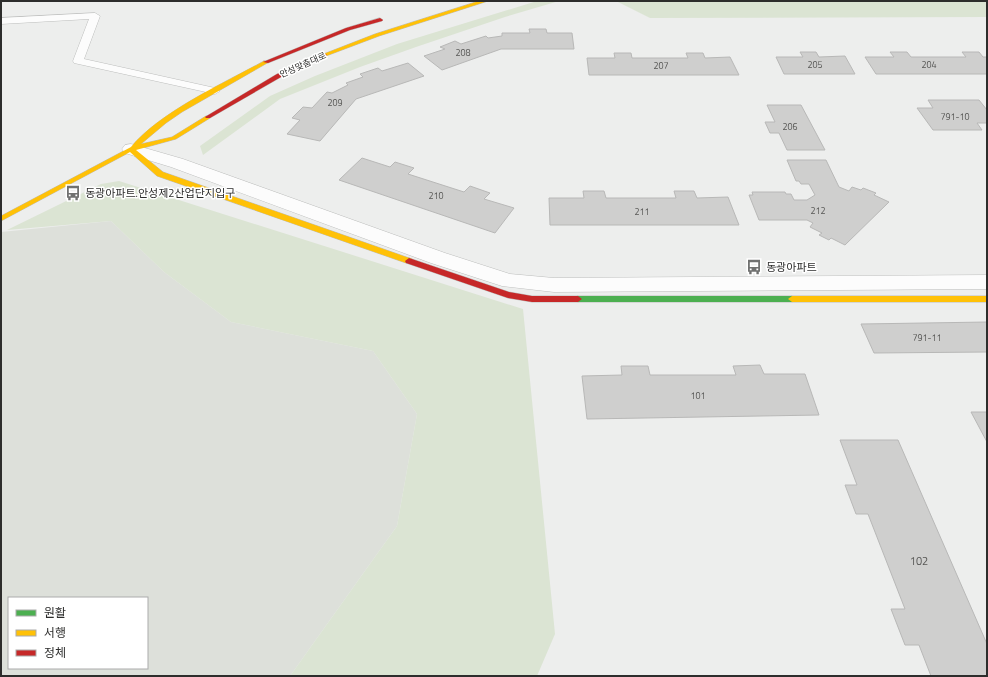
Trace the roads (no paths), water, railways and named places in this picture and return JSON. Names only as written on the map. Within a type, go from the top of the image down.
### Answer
[{"type":"main road","name":"안성맞춤대로","points":[[1,219],[131,149],[174,138],[260,84],[304,63],[377,35],[485,1]]},
{"type":"main road","name":"안성맞춤대로","points":[[131,149],[150,131],[269,60],[348,29],[392,16]]},
{"type":"main road","points":[[131,149],[160,174],[501,292],[532,299],[987,299]]},
{"type":"street","points":[[131,149],[177,163],[438,258],[508,281],[554,285],[987,282]]},
{"type":"lane","points":[[1,21],[95,16],[78,61],[215,91]]},
{"type":"place","name":"동광아파트.안성제2산업단지입구","points":[[73,193]]},
{"type":"place","name":"동광아파트","points":[[754,267]]}]
